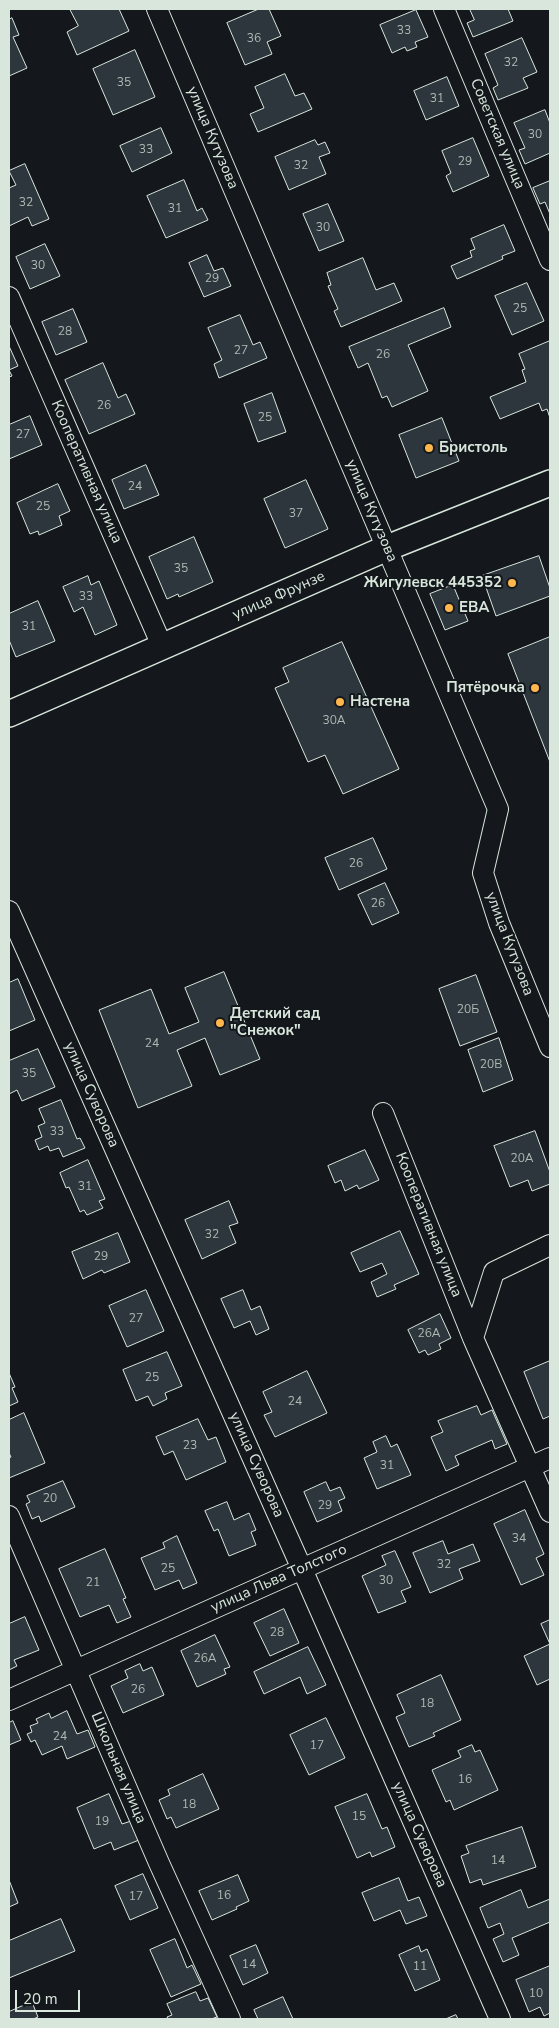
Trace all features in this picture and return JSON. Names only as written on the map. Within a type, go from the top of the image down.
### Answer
[{"type":"street","name":"улица Кутузова","points":[[157,9],[498,809],[484,873],[499,923],[550,1047]]},
{"type":"street","name":"Советская улица","points":[[444,9],[550,260]]},
{"type":"street","name":"Кооперативная улица","points":[[9,297],[163,648]]},
{"type":"street","name":"улица Фрунзе","points":[[9,714],[387,548],[550,482]]},
{"type":"street","name":"улица Суворова","points":[[9,911],[500,2019]]},
{"type":"street","name":"Кооперативная улица","points":[[382,1112],[473,1338],[550,1512]]},
{"type":"street","name":"Кооперативная улица","points":[[473,1338],[494,1272],[550,1245]]},
{"type":"street","name":"улица Льва Толстого","points":[[9,1700],[550,1458]]},
{"type":"street","name":"Школьная улица","points":[[9,1516],[159,1863],[230,2019]]},
{"type":"building","points":[[70,9],[119,9],[129,31],[77,55],[67,32],[78,26]]},
{"type":"building","points":[[259,9],[269,9],[281,36],[267,42],[272,54],[245,65],[227,23]]},
{"type":"building","points":[[470,9],[508,9],[513,21],[473,37],[467,23],[474,20]]},
{"type":"building","points":[[416,10],[428,37],[415,42],[417,47],[407,51],[405,47],[392,53],[380,25]]},
{"type":"building","points":[[12,18],[19,35],[13,37],[27,68],[9,76],[9,20]]},
{"type":"building","points":[[522,38],[537,72],[523,78],[528,88],[498,100],[493,88],[498,85],[485,54]]},
{"type":"building","points":[[135,50],[155,97],[113,115],[93,69]]},
{"type":"building","points":[[285,74],[295,96],[304,93],[312,109],[258,132],[250,114],[264,108],[255,87]]},
{"type":"building","points":[[447,77],[459,106],[426,120],[414,91]]},
{"type":"building","points":[[545,110],[550,123],[550,153],[525,164],[519,150],[525,148],[514,123]]},
{"type":"building","points":[[161,128],[172,153],[132,172],[120,146]]},
{"type":"building","points":[[473,138],[489,176],[453,192],[446,176],[451,173],[442,151]]},
{"type":"building","points":[[315,140],[318,145],[325,142],[330,153],[319,157],[326,174],[289,190],[275,157]]},
{"type":"building","points":[[25,164],[49,219],[32,226],[28,217],[9,226],[9,188],[16,185],[9,171]]},
{"type":"building","points":[[184,180],[197,211],[202,208],[208,220],[166,238],[147,196]]},
{"type":"building","points":[[550,181],[550,214],[545,202],[540,204],[533,188]]},
{"type":"building","points":[[328,204],[344,241],[319,251],[303,214]]},
{"type":"building","points":[[504,225],[515,251],[502,256],[503,259],[457,279],[451,266],[472,257],[470,251],[475,249],[471,239]]},
{"type":"building","points":[[45,244],[60,276],[30,289],[16,257]]},
{"type":"building","points":[[207,255],[214,271],[223,268],[231,286],[204,297],[189,263]]},
{"type":"building","points":[[363,258],[376,290],[394,283],[402,301],[341,327],[334,311],[338,309],[328,286],[331,285],[327,273]]},
{"type":"building","points":[[527,283],[544,321],[512,335],[495,296]]},
{"type":"building","points":[[444,308],[451,327],[408,345],[428,391],[392,407],[387,396],[382,398],[368,363],[358,368],[349,347]]},
{"type":"building","points":[[73,309],[87,342],[56,355],[42,322]]},
{"type":"building","points":[[240,315],[253,345],[260,342],[267,358],[219,378],[214,364],[222,360],[208,328]]},
{"type":"building","points":[[550,341],[550,418],[547,409],[542,411],[539,403],[500,419],[490,397],[526,382],[522,370],[525,369],[519,354]]},
{"type":"building","points":[[9,346],[18,366],[9,370]]},
{"type":"building","points":[[103,363],[118,398],[126,394],[135,414],[89,434],[65,380]]},
{"type":"building","points":[[272,393],[286,432],[258,442],[244,404]]},
{"type":"building","points":[[30,416],[42,445],[9,459],[9,425]]},
{"type":"building","name":"Бристоль","points":[[442,418],[459,461],[416,478],[399,435]]},
{"type":"building","points":[[146,465],[159,495],[124,509],[112,480]]},
{"type":"building","points":[[306,480],[328,529],[285,548],[264,499]]},
{"type":"building","points":[[58,484],[70,511],[59,516],[62,525],[39,535],[38,531],[30,534],[17,503]]},
{"type":"building","points":[[194,537],[213,582],[179,597],[178,594],[167,599],[149,557]]},
{"type":"building","points":[[539,556],[550,588],[550,596],[496,616],[482,576]]},
{"type":"building","points":[[88,576],[91,585],[99,581],[117,625],[95,635],[83,607],[74,612],[63,587]]},
{"type":"building","name":"ЕВА","points":[[453,585],[468,621],[445,630],[430,594]]},
{"type":"building","points":[[38,601],[55,641],[16,657],[9,640],[9,614]]},
{"type":"building","points":[[550,637],[550,762],[508,654]]},
{"type":"building","points":[[342,642],[399,769],[343,794],[325,755],[308,762],[275,688],[289,682],[283,668]]},
{"type":"building","points":[[373,838],[387,869],[339,890],[325,858]]},
{"type":"building","points":[[385,883],[399,913],[372,925],[358,895]]},
{"type":"building","points":[[224,972],[260,1059],[220,1075],[205,1038],[177,1050],[192,1086],[138,1108],[99,1010],[151,989],[169,1034],[199,1022],[185,988]]},
{"type":"building","points":[[476,975],[497,1032],[460,1046],[439,989]]},
{"type":"building","points":[[18,979],[35,1020],[9,1031],[9,983]]},
{"type":"building","points":[[499,1038],[513,1080],[483,1092],[468,1050]]},
{"type":"building","points":[[38,1049],[55,1087],[22,1101],[17,1090],[9,1094],[9,1061]]},
{"type":"building","points":[[61,1100],[77,1139],[80,1138],[85,1148],[63,1157],[59,1148],[50,1151],[48,1146],[39,1150],[35,1140],[42,1137],[38,1126],[45,1123],[39,1109]]},
{"type":"building","points":[[535,1131],[550,1172],[550,1184],[532,1191],[528,1180],[510,1187],[494,1146]]},
{"type":"building","points":[[365,1150],[379,1180],[359,1189],[357,1185],[345,1191],[341,1180],[335,1183],[328,1166]]},
{"type":"building","points":[[88,1160],[105,1199],[99,1201],[103,1208],[87,1215],[84,1210],[80,1212],[69,1187],[66,1188],[60,1173]]},
{"type":"building","points":[[229,1201],[238,1223],[229,1226],[236,1243],[202,1259],[185,1220]]},
{"type":"building","points":[[400,1231],[419,1274],[394,1285],[396,1289],[377,1297],[371,1282],[387,1274],[382,1263],[360,1272],[351,1253]]},
{"type":"building","points":[[118,1233],[130,1262],[104,1273],[102,1270],[83,1279],[72,1252]]},
{"type":"building","points":[[146,1290],[164,1331],[127,1347],[109,1306]]},
{"type":"building","points":[[243,1290],[251,1310],[260,1306],[269,1329],[256,1335],[250,1321],[234,1328],[221,1299]]},
{"type":"building","points":[[440,1314],[451,1338],[439,1344],[441,1349],[428,1355],[425,1350],[419,1353],[408,1330]]},
{"type":"building","points":[[167,1352],[182,1386],[165,1393],[167,1399],[153,1406],[148,1396],[136,1401],[123,1370]]},
{"type":"building","points":[[550,1361],[550,1416],[543,1419],[524,1372]]},
{"type":"building","points":[[307,1371],[327,1413],[275,1437],[264,1415],[272,1412],[263,1392]]},
{"type":"building","points":[[9,1373],[15,1387],[12,1388],[18,1402],[9,1406]]},
{"type":"building","points":[[477,1406],[481,1415],[492,1410],[507,1444],[495,1449],[492,1440],[455,1456],[459,1465],[446,1471],[431,1437],[443,1432],[438,1421]]},
{"type":"building","points":[[24,1413],[45,1463],[9,1478],[9,1458],[11,1457],[9,1453],[9,1420]]},
{"type":"building","points":[[198,1419],[208,1440],[216,1437],[226,1462],[186,1480],[173,1451],[164,1455],[156,1437]]},
{"type":"building","points":[[386,1436],[391,1447],[397,1444],[411,1475],[377,1489],[364,1458],[377,1452],[373,1442]]},
{"type":"building","points":[[63,1481],[75,1507],[41,1522],[39,1516],[32,1519],[26,1504],[30,1502],[27,1496]]},
{"type":"building","points":[[326,1482],[330,1491],[340,1487],[345,1498],[338,1501],[342,1511],[317,1522],[304,1492]]},
{"type":"building","points":[[227,1502],[234,1520],[249,1513],[256,1530],[251,1532],[256,1545],[229,1556],[218,1529],[214,1531],[205,1511]]},
{"type":"building","points":[[525,1510],[544,1554],[536,1558],[544,1575],[521,1585],[494,1524]]},
{"type":"building","points":[[177,1536],[197,1583],[183,1589],[179,1580],[155,1590],[141,1558],[165,1548],[163,1543]]},
{"type":"building","points":[[443,1541],[448,1554],[473,1544],[480,1561],[459,1569],[463,1579],[430,1593],[413,1553]]},
{"type":"building","points":[[105,1549],[126,1598],[123,1599],[131,1617],[117,1623],[109,1605],[80,1617],[59,1569]]},
{"type":"building","points":[[395,1551],[411,1587],[401,1591],[406,1602],[378,1613],[362,1576],[386,1565],[382,1556]]},
{"type":"building","points":[[284,1609],[299,1643],[270,1656],[254,1623]]},
{"type":"building","points":[[25,1617],[39,1650],[14,1660],[17,1666],[9,1670],[9,1624]]},
{"type":"building","points":[[550,1620],[550,1644],[541,1624]]},
{"type":"building","points":[[215,1635],[230,1667],[224,1669],[226,1674],[197,1687],[181,1651]]},
{"type":"building","points":[[550,1644],[550,1679],[537,1685],[524,1656]]},
{"type":"building","points":[[308,1647],[326,1685],[307,1694],[300,1677],[264,1694],[254,1672]]},
{"type":"building","points":[[140,1664],[143,1671],[152,1667],[164,1695],[123,1713],[111,1686],[128,1678],[125,1671]]},
{"type":"building","points":[[441,1675],[461,1720],[433,1733],[435,1736],[409,1747],[396,1717],[405,1713],[397,1695]]},
{"type":"building","points":[[67,1711],[77,1734],[88,1730],[95,1747],[67,1759],[62,1746],[42,1755],[35,1740],[31,1742],[27,1734],[32,1732],[30,1726],[38,1723],[36,1719],[49,1713],[51,1718]]},
{"type":"building","points":[[326,1718],[345,1758],[309,1775],[290,1735]]},
{"type":"building","points":[[13,1721],[21,1740],[9,1745],[9,1723]]},
{"type":"building","points":[[472,1745],[475,1752],[480,1750],[498,1790],[454,1810],[450,1800],[446,1802],[432,1770],[461,1757],[458,1751]]},
{"type":"building","points":[[203,1774],[219,1809],[176,1828],[171,1817],[167,1819],[159,1800],[170,1795],[168,1790]]},
{"type":"building","points":[[109,1794],[122,1824],[131,1821],[139,1840],[114,1850],[111,1842],[94,1849],[77,1808]]},
{"type":"building","points":[[367,1794],[382,1829],[387,1827],[395,1847],[372,1857],[370,1852],[357,1858],[335,1807]]},
{"type":"building","points":[[522,1827],[536,1867],[483,1885],[481,1879],[470,1883],[461,1856],[469,1853],[466,1846]]},
{"type":"building","points":[[143,1874],[158,1908],[130,1920],[115,1886]]},
{"type":"building","points":[[238,1875],[249,1901],[236,1907],[237,1909],[212,1920],[199,1891]]},
{"type":"building","points":[[399,1878],[408,1901],[419,1897],[427,1916],[406,1924],[400,1910],[374,1921],[362,1893]]},
{"type":"building","points":[[9,1880],[18,1903],[9,1907]]},
{"type":"building","points":[[521,1890],[528,1908],[550,1899],[550,1922],[512,1938],[519,1955],[503,1962],[493,1939],[504,1934],[500,1923],[488,1928],[480,1908]]},
{"type":"building","points":[[61,1919],[75,1951],[9,1978],[9,1941]]},
{"type":"building","points":[[175,1939],[187,1968],[192,1965],[201,1984],[171,1997],[150,1950]]},
{"type":"building","points":[[256,1945],[268,1973],[243,1985],[230,1956]]},
{"type":"building","points":[[419,1946],[421,1952],[427,1949],[440,1980],[415,1991],[399,1955]]},
{"type":"building","points":[[550,1966],[550,2013],[544,2016],[540,2007],[529,2012],[516,1980]]},
{"type":"building","points":[[196,1992],[200,2001],[208,1998],[217,2017],[211,2019],[168,2019],[167,2017],[172,2015],[167,2004]]},
{"type":"building","points":[[283,1997],[293,2019],[258,2019],[254,2010]]},
{"type":"building","points":[[32,2002],[38,2017],[33,2019],[9,2019],[9,2012]]},
{"type":"building","points":[[456,2015],[458,2019],[446,2019]]},
{"type":"place","name":"Бристоль","points":[[429,448]]},
{"type":"place","name":"Жигулевск 445352","points":[[512,583]]},
{"type":"place","name":"ЕВА","points":[[449,608]]},
{"type":"place","name":"Пятёрочка","points":[[535,688]]},
{"type":"place","name":"Настена","points":[[340,702]]},
{"type":"place","name":"Детский сад \"Снежок\"","points":[[220,1023]]}]
